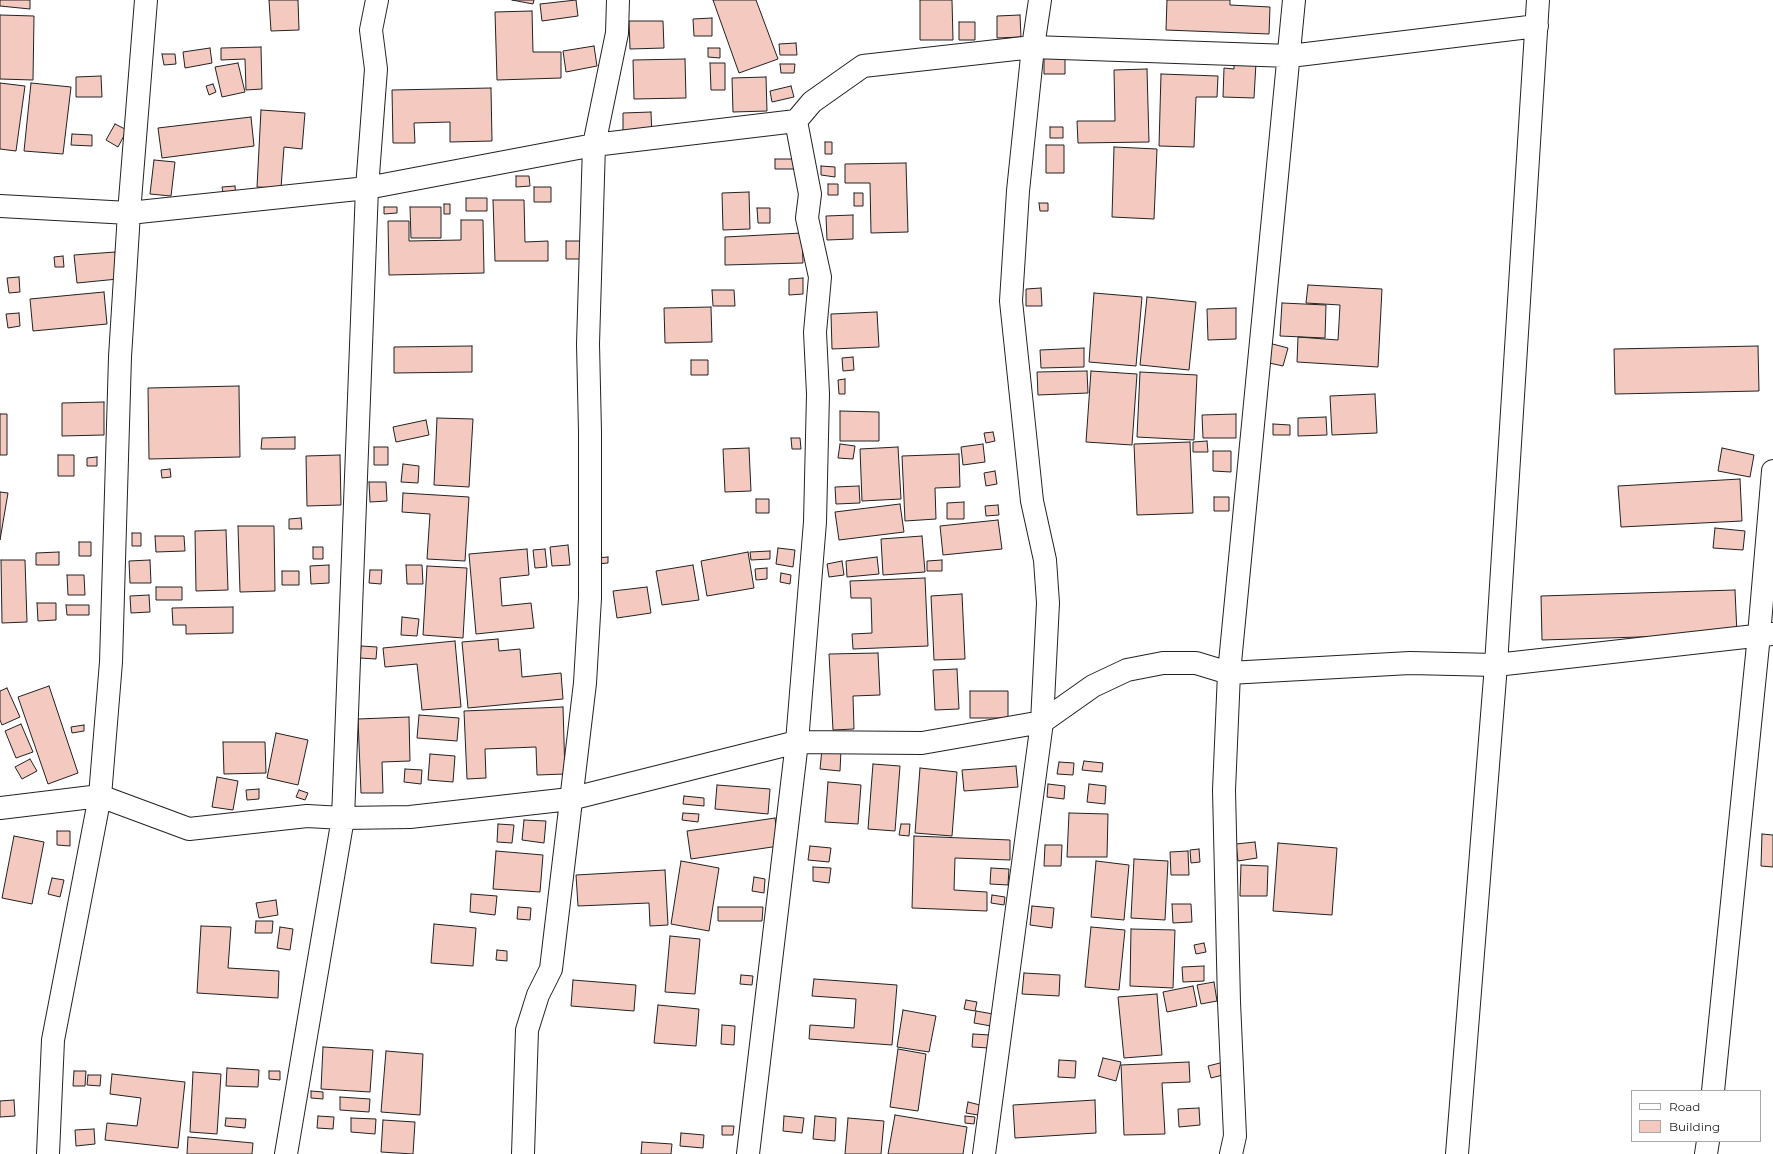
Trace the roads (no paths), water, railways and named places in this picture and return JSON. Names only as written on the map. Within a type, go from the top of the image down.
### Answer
[{"type":"street","points":[[48,1154],[53,1040],[100,796],[111,662],[120,357],[129,213],[146,0]]},
{"type":"street","points":[[286,1154],[343,818],[367,188],[376,69],[370,30],[377,0]]},
{"type":"street","points":[[523,1154],[527,1030],[538,995],[551,970],[570,799],[585,683],[590,598],[590,432],[588,344],[594,145],[617,33],[618,0]]},
{"type":"street","points":[[984,1154],[1042,722],[1048,603],[1045,560],[1032,501],[1011,301],[1018,191],[1033,47],[1040,0]]},
{"type":"street","points":[[1231,1154],[1235,1136],[1229,1002],[1224,790],[1230,673],[1290,56],[1294,0]]},
{"type":"street","points":[[1457,1154],[1496,665],[1538,0]]},
{"type":"street","points":[[0,206],[129,213],[367,188],[594,145],[796,121],[812,102],[864,66],[1033,47],[1290,56],[1536,26]]},
{"type":"street","points":[[748,1154],[797,742],[815,522],[818,394],[815,332],[820,277],[807,218],[810,194],[796,121]]},
{"type":"street","points":[[1713,1090],[1766,634],[1773,471]]},
{"type":"street","points":[[0,808],[100,796],[190,829],[307,816],[343,818],[410,817],[570,799],[797,742],[848,741],[922,743],[1042,722],[1093,686],[1127,670],[1162,663],[1196,663],[1230,673],[1410,663],[1496,665],[1766,634]]},
{"type":"street","points":[[1706,1154],[1708,1142]]}]
